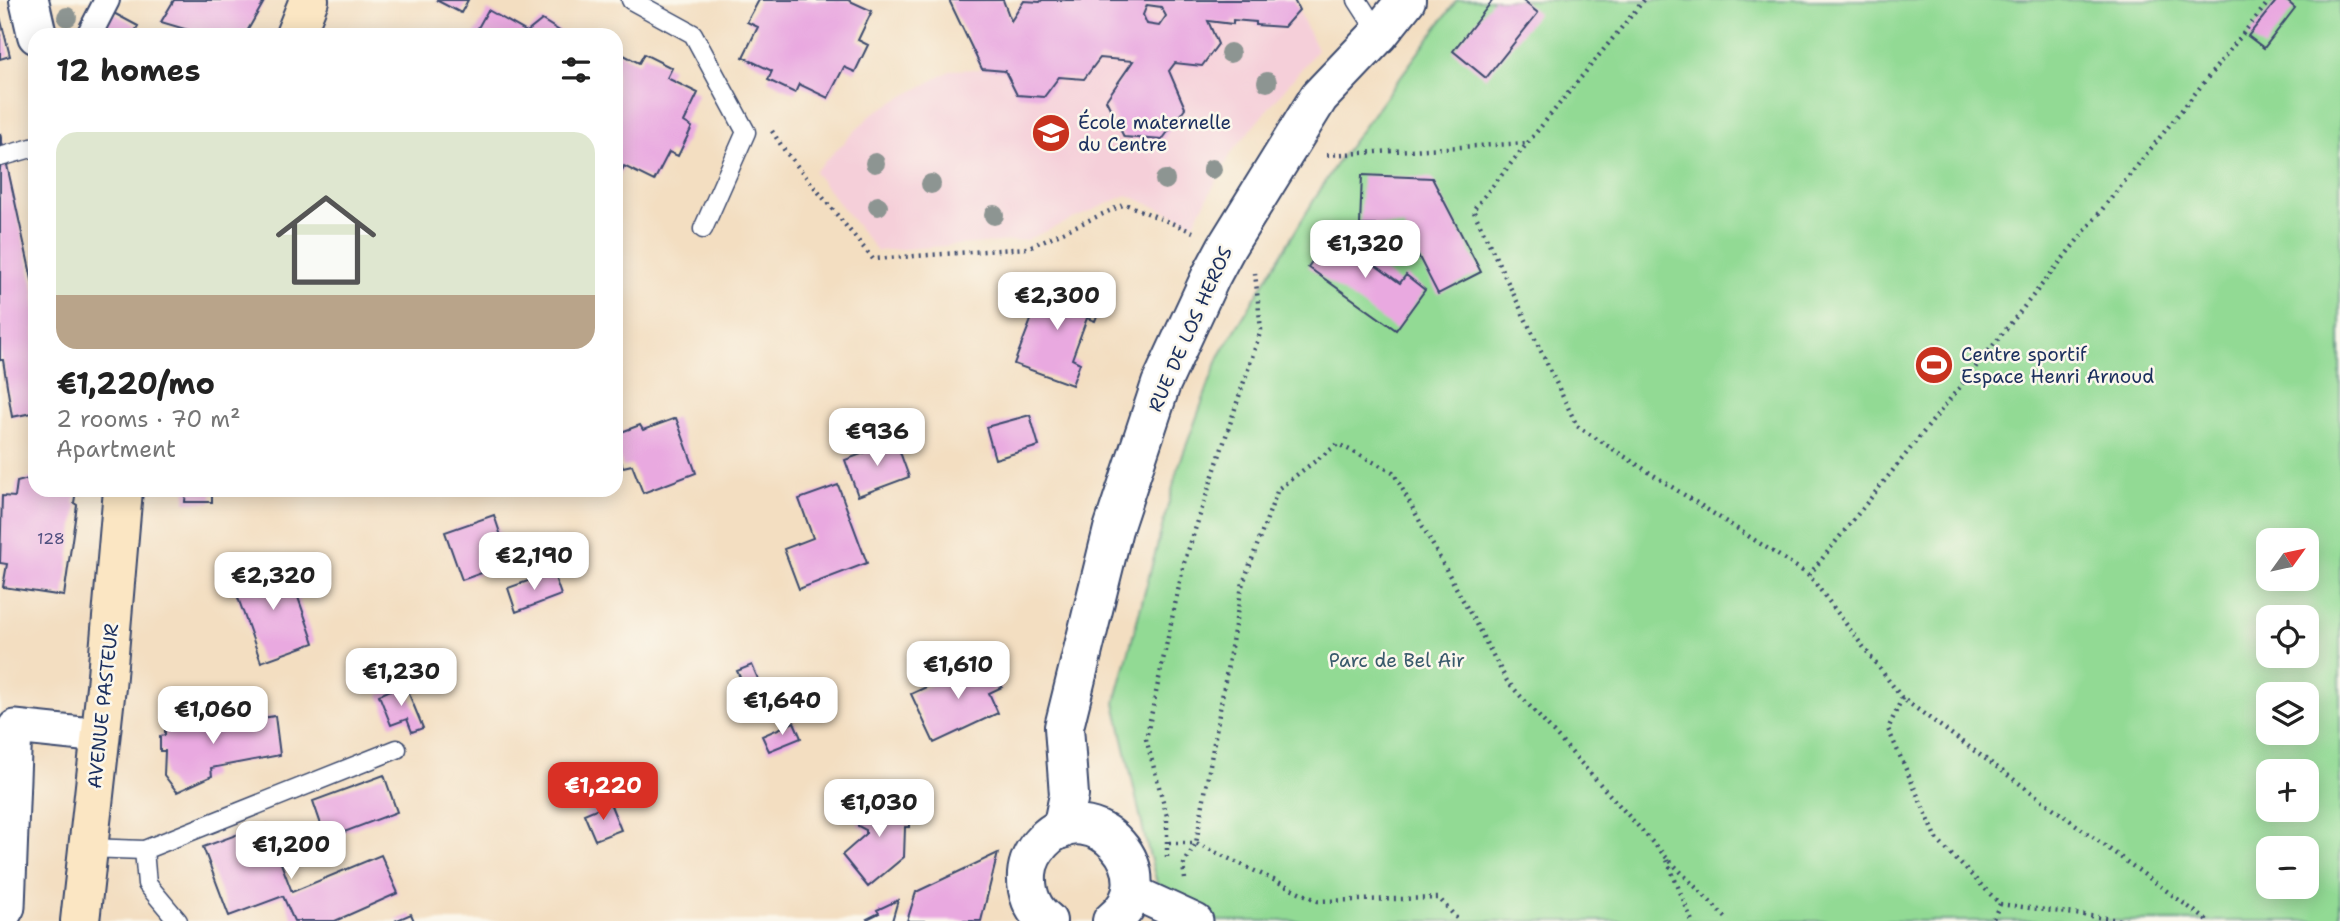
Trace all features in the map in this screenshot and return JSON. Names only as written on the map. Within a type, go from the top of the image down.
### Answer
[{"type":"main road","points":[[298,28],[309,0]]},
{"type":"main road","name":"AVENUE PASTEUR","points":[[80,921],[122,497]]},
{"type":"street","points":[[29,0],[35,28]]},
{"type":"street","points":[[93,28],[107,0]]},
{"type":"street","name":"RUE DE LOS HEROS","points":[[1062,829],[1069,795],[1063,727],[1113,529],[1161,384],[1240,254],[1319,97],[1406,0]]},
{"type":"street","points":[[0,920],[8,907],[15,727],[100,736]]},
{"type":"street","points":[[1047,921],[1032,904],[1027,887],[1027,868],[1034,851],[1046,838],[1062,829],[1078,826],[1094,828],[1121,846],[1132,875],[1135,906],[1196,921]]},
{"type":"lane","points":[[1357,0],[1378,34]]},
{"type":"lane","points":[[645,3],[693,34],[746,132],[703,229]]},
{"type":"lane","points":[[0,157],[28,150]]},
{"type":"lane","points":[[87,848],[144,850],[397,749]]},
{"type":"lane","points":[[144,850],[147,884],[178,921]]},
{"type":"path","points":[[1644,0],[1474,210],[1577,426],[1809,575],[1902,698],[2208,921]]},
{"type":"path","points":[[1809,575],[2270,0]]},
{"type":"path","points":[[771,129],[785,151],[873,259],[1027,248],[1125,204],[1240,254],[1261,330],[1184,564],[1146,739],[1167,816],[1168,843],[1135,906]]},
{"type":"path","points":[[1327,144],[1319,155],[1527,143]]},
{"type":"path","points":[[1196,844],[1242,586],[1278,489],[1338,444],[1393,472],[1507,681],[1665,856],[1729,921]]},
{"type":"path","points":[[1902,698],[1888,729],[1938,841],[2000,904],[2128,921]]},
{"type":"path","points":[[1168,843],[1196,844],[1318,901],[1439,898],[1459,921]]},
{"type":"path","points":[[1665,856],[1692,921]]},
{"type":"path","points":[[1992,921],[2000,904]]},
{"type":"shaded area","name":"École maternelle du Centre","points":[[1023,0],[1294,0],[1317,50],[1232,152],[1194,223],[1127,195],[1026,240],[877,251],[814,172],[873,113],[952,70],[981,69],[970,44],[985,22],[1008,25]]},
{"type":"green space","name":"Centre sportif Espace Henri Arnoud","points":[[1457,0],[2340,0],[2340,921],[1167,921],[1145,838],[1115,703],[1178,468],[1219,357],[1334,167]]},
{"type":"building","points":[[174,0],[265,0],[249,28],[181,28],[161,22]]},
{"type":"building","points":[[436,0],[468,0],[461,13]]},
{"type":"building","points":[[759,0],[848,0],[872,11],[858,40],[868,45],[855,72],[844,67],[828,98],[799,84],[795,93],[768,80],[772,71],[743,57],[758,27],[747,22]]},
{"type":"building","points":[[949,0],[1003,0],[1011,21],[1024,1],[1042,0],[1294,0],[1299,10],[1284,27],[1233,20],[1233,24],[1208,21],[1218,44],[1202,66],[1175,63],[1169,71],[1185,108],[1162,140],[1124,137],[1106,100],[1133,61],[1100,58],[1084,79],[1059,77],[1044,97],[1017,95],[1005,71],[982,69]],"holes":[[[1147,5],[1161,7],[1166,16],[1159,26],[1147,24],[1143,15]]]},
{"type":"building","points":[[1493,0],[1522,0],[1538,13],[1486,78],[1453,51]]},
{"type":"building","points":[[2277,0],[2286,0],[2295,8],[2264,48],[2248,36]]},
{"type":"building","points":[[108,10],[138,26],[137,28],[98,28]]},
{"type":"building","points":[[488,10],[520,28],[478,28]]},
{"type":"building","points":[[0,17],[10,56],[0,59]]},
{"type":"building","points":[[542,20],[555,28],[532,28]]},
{"type":"building","points":[[644,54],[672,68],[667,78],[698,93],[684,122],[692,127],[678,156],[669,152],[654,181],[624,166],[623,168],[623,55],[639,63]]},
{"type":"building","points":[[0,133],[28,261],[28,414],[12,417],[3,360],[0,360]]},
{"type":"building","points":[[1362,175],[1432,178],[1481,272],[1438,294],[1403,226],[1360,225]]},
{"type":"building","points":[[1338,226],[1359,240],[1353,249],[1400,283],[1406,275],[1425,290],[1396,330],[1308,267]]},
{"type":"building","points":[[1047,279],[1103,301],[1095,321],[1087,318],[1072,359],[1080,363],[1072,385],[1014,364]]},
{"type":"building","points":[[1030,415],[1039,446],[995,459],[986,427]]},
{"type":"building","points":[[676,418],[696,473],[643,493],[632,465],[623,467],[623,431],[640,425],[643,430]]},
{"type":"building","points":[[896,441],[909,477],[858,496],[845,460]]},
{"type":"building","points":[[28,479],[28,497],[75,497],[74,503],[77,505],[64,596],[3,587],[7,564],[0,563],[2,496],[15,497],[17,482]]},
{"type":"building","points":[[838,485],[867,563],[799,589],[784,549],[813,538],[799,499]]},
{"type":"building","points":[[185,497],[212,497],[212,502],[185,502]]},
{"type":"building","points":[[494,515],[510,563],[462,580],[445,532]]},
{"type":"building","points":[[286,563],[314,643],[261,662],[232,581]]},
{"type":"building","points":[[553,572],[561,595],[516,612],[508,588]]},
{"type":"building","points":[[989,658],[1002,687],[989,693],[998,713],[934,743],[911,694]]},
{"type":"building","points":[[752,665],[767,699],[753,705],[737,671]]},
{"type":"building","points":[[405,684],[423,728],[412,732],[407,719],[391,725],[379,695]]},
{"type":"building","points":[[199,711],[202,728],[275,716],[280,755],[211,768],[212,776],[177,792],[164,775],[165,751],[160,751],[160,736],[165,735],[165,717]]},
{"type":"building","points":[[794,722],[801,738],[769,751],[762,736]]},
{"type":"building","points":[[384,775],[397,812],[326,839],[313,801]]},
{"type":"building","points":[[866,800],[906,800],[905,814],[910,815],[910,827],[905,827],[904,857],[868,887],[842,855],[866,834],[866,830],[858,826],[859,809],[866,804]]},
{"type":"building","points":[[610,803],[621,830],[595,840],[584,814]]},
{"type":"building","points":[[266,824],[292,892],[381,855],[398,893],[335,921],[294,921],[283,896],[229,916],[203,847]]},
{"type":"building","points":[[998,853],[981,921],[907,921],[916,892]]},
{"type":"building","points":[[898,900],[892,921],[867,919],[879,913],[877,910]]},
{"type":"building","points":[[411,914],[414,921],[395,921]]},
{"type":"place","name":"École maternelle du Centre","points":[[1051,133]]},
{"type":"place","name":"Centre sportif Espace Henri Arnoud","points":[[1934,365]]},
{"type":"park label","name":"Parc de Bel Air","points":[[1397,660]]}]
